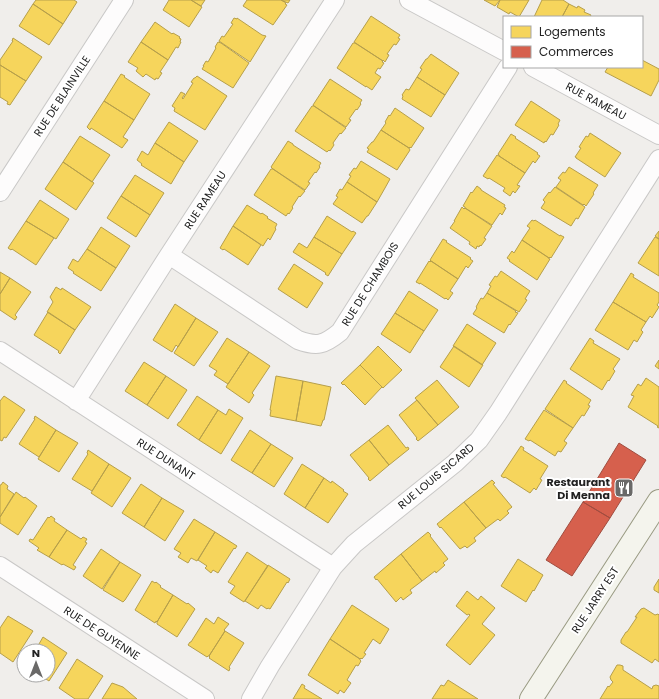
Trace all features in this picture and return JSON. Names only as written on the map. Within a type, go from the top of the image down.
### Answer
[{"type":"street","name":"RUE DE BLAINVILLE","points":[[0,192],[124,0]]},
{"type":"street","name":"RUE RAMEAU","points":[[76,401],[335,0]]},
{"type":"street","points":[[409,0],[503,50]]},
{"type":"street","name":"RUE DE CHAMBOIS","points":[[169,255],[298,340],[308,344],[320,344],[330,339],[340,332],[507,68]]},
{"type":"street","name":"RUE RAMEAU","points":[[535,68],[659,135]]},
{"type":"street","name":"RUE LOUIS SICARD","points":[[251,699],[270,666],[333,567],[354,544],[455,463],[479,440],[498,413],[659,159]]},
{"type":"street","name":"RUE DUNANT","points":[[0,351],[333,567]]},
{"type":"street","name":"RUE JARRY EST","points":[[531,699],[659,501]]},
{"type":"street","name":"RUE DE GUYENNE","points":[[0,566],[205,699]]},
{"type":"building: Logements","points":[[36,0],[74,0],[77,2],[63,24],[33,4]]},
{"type":"building: Logements","points":[[169,0],[191,0],[202,7],[189,27],[163,10]]},
{"type":"building: Logements","points":[[191,0],[205,0],[201,6]]},
{"type":"building: Logements","points":[[247,0],[281,0],[287,5],[273,25],[243,6]]},
{"type":"building: Logements","points":[[281,0],[290,0],[288,3]]},
{"type":"building: Logements","points":[[484,0],[500,0],[495,6]]},
{"type":"building: Logements","points":[[500,0],[529,0],[520,16],[510,12],[509,14],[497,7]]},
{"type":"building: Logements","points":[[542,0],[563,0],[569,4],[563,16],[534,16]]},
{"type":"building: Logements","points":[[33,4],[63,24],[49,45],[19,26]]},
{"type":"building: Logements","points":[[569,4],[577,8],[578,6],[585,10],[584,12],[591,15],[590,16],[563,16]]},
{"type":"building: Logements","points":[[371,16],[400,35],[398,38],[400,39],[396,45],[394,44],[387,54],[389,55],[385,62],[354,42]]},
{"type":"building: Logements","points":[[234,18],[237,18],[262,35],[266,36],[250,62],[219,41],[222,36],[224,37],[233,24],[231,23]]},
{"type":"building: Logements","points":[[155,22],[181,39],[178,48],[176,47],[168,60],[141,42]]},
{"type":"building: Logements","points":[[13,38],[42,57],[26,81],[0,65],[0,60],[13,41]]},
{"type":"building: Logements","points":[[141,42],[168,60],[160,72],[162,73],[158,79],[156,78],[155,80],[146,74],[143,77],[136,71],[138,68],[128,62]]},
{"type":"building: Logements","points":[[218,42],[249,63],[233,88],[202,69],[206,61],[208,62]]},
{"type":"building: Logements","points":[[353,43],[384,63],[375,73],[381,77],[372,90],[337,68]]},
{"type":"building: Logements","points":[[431,54],[459,73],[445,95],[417,77],[422,69],[420,68]]},
{"type":"building: Logements","points":[[643,61],[659,69],[659,80],[651,96],[605,72],[607,68],[643,68]]},
{"type":"building: Logements","points":[[0,65],[26,81],[10,105],[0,97]]},
{"type":"building: Logements","points":[[121,74],[150,94],[134,120],[104,101]]},
{"type":"building: Logements","points":[[197,76],[227,96],[205,130],[174,111],[175,108],[172,106],[181,92],[185,94],[182,98],[183,99],[193,83],[191,82]]},
{"type":"building: Logements","points":[[417,77],[445,95],[431,117],[402,99],[402,95],[406,89],[409,90]]},
{"type":"building: Logements","points":[[330,79],[362,100],[357,110],[356,109],[349,119],[351,120],[346,127],[313,105]]},
{"type":"building: Logements","points":[[104,101],[134,120],[123,137],[128,140],[122,148],[91,128],[90,130],[87,127]]},
{"type":"building: Logements","points":[[531,101],[560,120],[559,125],[553,135],[551,134],[544,143],[515,125]]},
{"type":"building: Logements","points":[[312,106],[346,128],[341,134],[340,133],[333,143],[334,145],[330,151],[329,150],[327,152],[295,131]]},
{"type":"building: Logements","points":[[395,108],[424,128],[411,148],[381,130],[389,115],[390,116]]},
{"type":"building: Logements","points":[[169,122],[198,141],[184,162],[155,143]]},
{"type":"building: Logements","points":[[381,130],[410,150],[397,170],[367,152],[369,149],[367,148]]},
{"type":"building: Logements","points":[[590,133],[621,153],[605,177],[575,157],[581,148],[579,147],[586,136],[588,137]]},
{"type":"building: Logements","points":[[511,134],[540,156],[535,163],[533,161],[525,173],[498,154]]},
{"type":"building: Logements","points":[[80,136],[110,155],[92,182],[63,162]]},
{"type":"building: Logements","points":[[288,141],[321,163],[316,173],[315,172],[308,182],[310,183],[305,190],[271,167]]},
{"type":"building: Logements","points":[[155,143],[184,162],[171,184],[141,165],[142,164],[137,160],[142,151],[148,155]]},
{"type":"building: Logements","points":[[497,155],[525,173],[517,185],[520,186],[515,193],[513,191],[510,196],[503,191],[505,188],[483,176]]},
{"type":"building: Logements","points":[[361,161],[390,179],[377,202],[347,182],[351,176],[349,175],[354,168],[356,169]]},
{"type":"building: Logements","points":[[63,162],[94,183],[76,210],[45,189]]},
{"type":"building: Logements","points":[[569,167],[598,185],[586,206],[556,187],[561,180],[558,178],[563,172],[565,173]]},
{"type":"building: Logements","points":[[271,169],[305,191],[300,197],[299,196],[292,207],[293,208],[286,216],[254,195]]},
{"type":"building: Logements","points":[[135,175],[164,193],[150,215],[121,196]]},
{"type":"building: Logements","points":[[347,182],[377,202],[362,223],[333,204],[338,197],[336,196],[340,189],[342,190]]},
{"type":"building: Logements","points":[[477,186],[505,205],[504,207],[506,208],[502,215],[500,213],[492,225],[463,206],[471,192],[472,193]]},
{"type":"building: Logements","points":[[555,187],[585,207],[578,219],[576,218],[571,226],[541,208],[545,202],[543,200]]},
{"type":"building: Logements","points":[[121,196],[150,215],[136,237],[107,218]]},
{"type":"building: Logements","points":[[40,200],[69,219],[56,239],[26,221]]},
{"type":"building: Logements","points":[[247,205],[261,214],[262,213],[277,224],[270,240],[268,238],[263,246],[233,226]]},
{"type":"building: Logements","points":[[462,207],[492,226],[484,238],[486,239],[481,246],[477,246],[476,249],[469,244],[470,242],[450,228]]},
{"type":"building: Logements","points":[[327,216],[356,233],[342,254],[314,237]]},
{"type":"building: Logements","points":[[532,220],[535,220],[564,237],[551,258],[522,240],[530,228],[527,226]]},
{"type":"building: Logements","points":[[26,221],[54,238],[36,265],[12,249],[11,250],[8,248]]},
{"type":"building: Logements","points":[[233,226],[261,245],[248,265],[224,249],[223,250],[220,248]]},
{"type":"building: Logements","points":[[101,227],[130,246],[116,268],[87,249]]},
{"type":"building: Logements","points":[[659,231],[659,239],[655,236]]},
{"type":"building: Logements","points":[[314,237],[342,254],[328,276],[325,274],[326,273],[293,252],[299,243],[307,248]]},
{"type":"building: Logements","points":[[655,237],[659,239],[659,276],[638,263]]},
{"type":"building: Logements","points":[[443,239],[471,258],[470,259],[473,261],[468,268],[466,266],[458,279],[430,260]]},
{"type":"building: Logements","points":[[522,240],[550,259],[537,280],[509,261],[510,260],[507,258],[512,251],[514,253]]},
{"type":"building: Logements","points":[[87,249],[116,268],[101,291],[73,273],[74,272],[68,268],[73,259],[78,262]]},
{"type":"building: Logements","points":[[429,261],[458,279],[450,291],[453,293],[448,300],[416,282]]},
{"type":"building: Logements","points":[[294,264],[323,283],[307,308],[278,289]]},
{"type":"building: Logements","points":[[501,271],[530,291],[525,299],[527,300],[519,312],[487,293],[491,286],[489,285],[495,276],[497,277]]},
{"type":"building: Logements","points":[[0,272],[10,278],[0,294]]},
{"type":"building: Logements","points":[[631,273],[634,275],[633,277],[659,293],[659,302],[657,305],[659,307],[652,318],[650,316],[646,322],[613,302]]},
{"type":"building: Logements","points":[[10,278],[31,292],[15,315],[17,317],[15,320],[0,310],[0,294]]},
{"type":"building: Logements","points":[[56,287],[61,290],[62,288],[91,307],[75,330],[47,312],[53,302],[50,297]]},
{"type":"building: Logements","points":[[409,291],[438,310],[424,331],[395,313]]},
{"type":"building: Logements","points":[[487,293],[518,313],[504,333],[473,314],[481,298],[483,299]]},
{"type":"building: Logements","points":[[613,302],[646,322],[641,330],[643,332],[637,342],[634,340],[628,350],[595,330]]},
{"type":"building: Logements","points":[[175,304],[196,318],[178,347],[176,345],[172,352],[153,340]]},
{"type":"building: Logements","points":[[48,312],[75,330],[60,354],[58,352],[59,351],[34,335]]},
{"type":"building: Logements","points":[[395,313],[424,331],[410,353],[381,334]]},
{"type":"building: Logements","points":[[196,318],[218,332],[194,366],[174,353]]},
{"type":"building: Logements","points":[[467,324],[496,343],[482,365],[453,346]]},
{"type":"building: Logements","points":[[227,338],[249,352],[228,384],[214,375],[217,371],[209,366]]},
{"type":"building: Logements","points":[[590,338],[594,341],[593,343],[620,359],[613,369],[615,371],[602,390],[570,369]]},
{"type":"building: Logements","points":[[378,346],[402,370],[383,388],[360,365]]},
{"type":"building: Logements","points":[[454,346],[483,365],[469,387],[440,367]]},
{"type":"building: Logements","points":[[249,352],[270,366],[252,393],[254,395],[249,403],[226,387]]},
{"type":"building: Logements","points":[[659,360],[659,369],[655,366]]},
{"type":"building: Logements","points":[[144,362],[166,376],[147,405],[125,391]]},
{"type":"building: Logements","points":[[360,365],[382,387],[365,405],[344,384],[343,385],[341,383]]},
{"type":"building: Logements","points":[[166,376],[187,390],[168,419],[147,405]]},
{"type":"building: Logements","points":[[276,376],[303,381],[296,421],[270,416]]},
{"type":"building: Logements","points":[[646,378],[659,387],[659,428],[628,407],[634,396],[631,395],[638,384],[641,386]]},
{"type":"building: Logements","points":[[437,380],[459,407],[438,425],[415,398]]},
{"type":"building: Logements","points":[[564,380],[567,382],[566,383],[591,400],[588,405],[590,406],[584,416],[582,415],[573,428],[545,409]]},
{"type":"building: Logements","points":[[303,381],[331,387],[324,420],[321,426],[296,421]]},
{"type":"building: Logements","points":[[4,396],[25,410],[6,438],[4,437],[2,441],[0,440],[0,401]]},
{"type":"building: Logements","points":[[197,396],[218,410],[199,440],[177,425]]},
{"type":"building: Logements","points":[[417,400],[438,425],[418,441],[399,415]]},
{"type":"building: Logements","points":[[229,409],[243,418],[221,454],[199,440],[218,410],[226,415]]},
{"type":"building: Logements","points":[[544,410],[573,428],[564,441],[567,443],[561,452],[558,451],[555,456],[530,440],[525,439]]},
{"type":"building: Logements","points":[[35,416],[56,430],[39,457],[19,444],[35,419]]},
{"type":"building: Logements","points":[[388,425],[406,448],[408,447],[409,449],[389,465],[369,440]]},
{"type":"building: Logements","points":[[56,430],[78,443],[59,472],[38,459]]},
{"type":"building: Logements","points":[[250,430],[271,444],[252,473],[231,460]]},
{"type":"building: Logements","points":[[369,440],[389,465],[370,481],[350,455]]},
{"type":"building: Logements","points":[[271,444],[293,458],[274,487],[252,473]]},
{"type":"building: Logements","points":[[521,446],[524,448],[523,450],[548,466],[540,479],[542,480],[536,490],[534,488],[530,493],[501,476]]},
{"type":"building: Logements","points":[[88,450],[109,464],[92,491],[72,479],[88,454]]},
{"type":"building: Logements","points":[[109,464],[131,478],[112,507],[91,493]]},
{"type":"building: Logements","points":[[302,464],[324,478],[305,508],[284,494]]},
{"type":"building: Logements","points":[[324,478],[331,483],[332,481],[348,494],[328,523],[305,508]]},
{"type":"building: Logements","points":[[492,480],[495,483],[493,484],[512,507],[507,511],[509,513],[500,521],[498,519],[486,528],[464,502]]},
{"type":"building: Logements","points":[[3,482],[8,486],[7,489],[14,494],[0,517],[0,485]]},
{"type":"building: Logements","points":[[141,484],[162,498],[144,527],[122,513]]},
{"type":"building: Logements","points":[[16,492],[37,506],[18,535],[0,523],[0,517]]},
{"type":"building: Logements","points":[[162,498],[184,511],[165,541],[144,527]]},
{"type":"building: Logements","points":[[464,502],[486,528],[474,538],[476,541],[467,548],[465,546],[460,549],[437,524]]},
{"type":"building: Logements","points":[[51,516],[55,519],[54,521],[67,530],[49,557],[37,550],[39,548],[29,541],[30,539],[33,540],[48,517],[49,518]]},
{"type":"building: Logements","points":[[194,519],[215,532],[197,561],[191,558],[188,563],[178,557],[181,553],[174,549]]},
{"type":"building: Logements","points":[[67,530],[81,539],[83,537],[87,539],[85,542],[87,543],[73,565],[76,567],[74,570],[49,557]]},
{"type":"building: Logements","points":[[215,532],[237,546],[235,549],[234,548],[218,573],[213,570],[211,573],[205,568],[207,566],[198,560]]},
{"type":"building: Logements","points":[[428,532],[448,559],[443,563],[445,565],[436,573],[435,571],[422,581],[401,554]]},
{"type":"building: Logements","points":[[101,549],[120,562],[102,589],[83,576]]},
{"type":"building: Logements","points":[[247,552],[268,566],[244,602],[230,593],[235,586],[228,582]]},
{"type":"building: Logements","points":[[401,554],[422,581],[410,590],[412,593],[403,600],[401,597],[396,602],[374,577]]},
{"type":"building: Logements","points":[[518,559],[543,575],[526,602],[501,586]]},
{"type":"building: Logements","points":[[120,562],[141,575],[123,602],[103,590]]},
{"type":"building: Logements","points":[[268,565],[290,579],[270,609],[267,609],[261,605],[258,609],[245,601]]},
{"type":"building: Logements","points":[[659,579],[659,593],[654,590],[654,587]]},
{"type":"building: Logements","points":[[152,581],[155,583],[156,582],[161,586],[160,587],[173,595],[155,623],[135,610]]},
{"type":"building: Logements","points":[[467,591],[478,600],[481,596],[495,608],[482,624],[495,635],[470,665],[446,645],[470,615],[467,615],[456,606]]},
{"type":"building: Logements","points":[[173,595],[187,604],[188,603],[195,609],[177,637],[157,624]]},
{"type":"building: Logements","points":[[352,605],[389,629],[380,644],[373,639],[362,659],[330,639]]},
{"type":"building: Logements","points":[[644,608],[655,615],[659,615],[659,662],[655,659],[652,663],[621,643],[621,640],[637,617],[635,617],[641,609]]},
{"type":"building: Logements","points":[[8,616],[33,631],[25,643],[16,643],[16,657],[13,662],[0,653],[0,628]]},
{"type":"building: Logements","points":[[218,617],[229,624],[207,657],[188,645],[206,618],[214,624]]},
{"type":"building: Logements","points":[[225,631],[244,643],[229,667],[229,671],[209,658]]},
{"type":"building: Logements","points":[[43,637],[52,643],[40,643]]},
{"type":"building: Logements","points":[[330,639],[361,661],[358,666],[356,665],[347,680],[351,683],[344,693],[340,690],[338,694],[308,675]]},
{"type":"building: Logements","points":[[56,646],[67,653],[56,670]]},
{"type":"building: Logements","points":[[77,659],[103,676],[88,699],[75,699],[59,688]]},
{"type":"building: Logements","points":[[617,665],[623,666],[623,670],[652,689],[653,686],[659,686],[659,699],[600,699],[608,686],[609,687],[613,682],[610,677]]},
{"type":"building: Logements","points":[[448,680],[478,699],[432,699],[441,685],[444,686]]},
{"type":"building: Logements","points":[[112,683],[123,687],[137,699],[102,699]]},
{"type":"building: Logements","points":[[302,684],[305,686],[304,688],[322,699],[293,699]]},
{"type":"building: Commerces","points":[[619,443],[646,460],[610,518],[583,502]]},
{"type":"building: Commerces","points":[[583,502],[610,518],[572,576],[546,560]]},
{"type":"place","name":"Restaurant Di Menna","points":[[624,488]]}]
